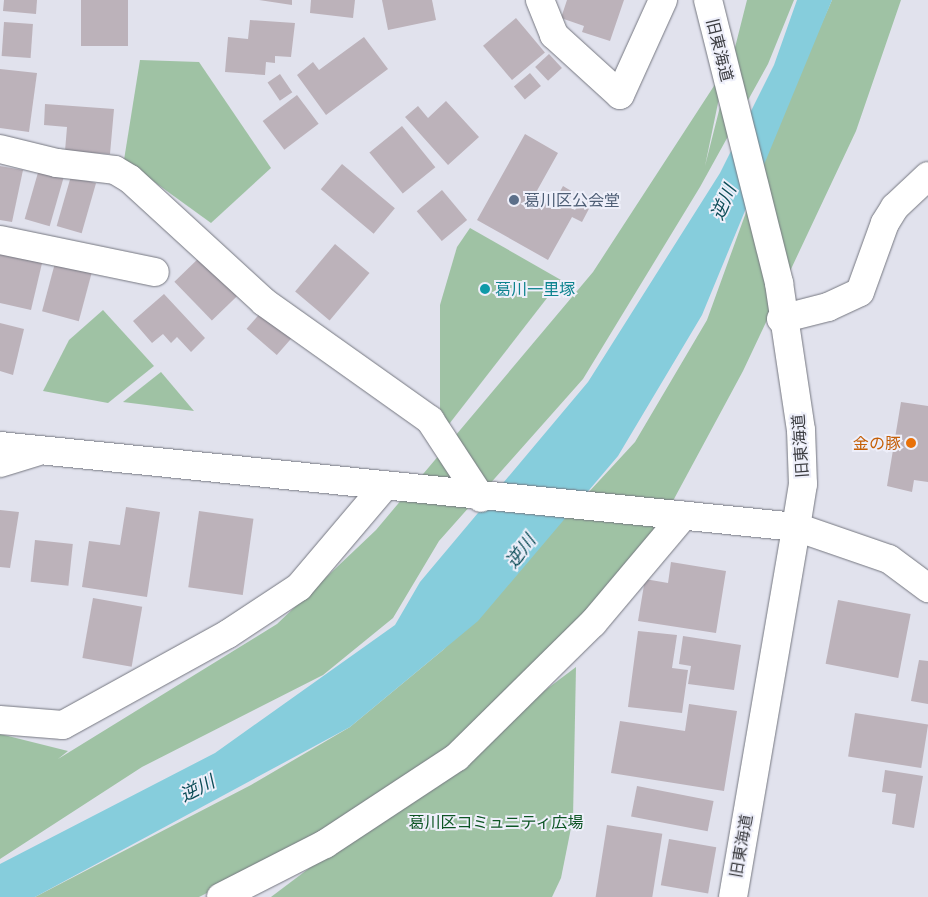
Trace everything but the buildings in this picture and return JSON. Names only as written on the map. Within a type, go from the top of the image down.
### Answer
[{"type":"street","points":[[540,0],[554,35],[620,95],[663,0]]},
{"type":"street","name":"旧東海道","points":[[708,0],[779,283],[781,319],[801,430],[803,484],[732,897]]},
{"type":"street","points":[[0,149],[57,164],[114,170],[130,179],[264,302],[430,420],[480,498]]},
{"type":"street","points":[[781,319],[828,307],[860,292],[885,223],[895,207],[928,176]]},
{"type":"street","points":[[0,240],[155,272]]},
{"type":"street","points":[[0,430],[39,451]]},
{"type":"street","points":[[0,446],[480,498],[796,527],[889,558],[928,588]]},
{"type":"street","points":[[0,463],[39,451]]},
{"type":"street","points":[[0,720],[63,726],[228,634],[299,587],[382,488]]},
{"type":"street","points":[[221,897],[325,844],[456,757],[593,623],[683,516]]},
{"type":"green space","points":[[747,0],[794,0],[768,64],[700,187],[583,379],[439,541],[393,618],[323,675],[142,767],[0,859],[0,734],[68,751],[58,759],[277,624],[376,530],[593,272],[725,69],[705,166]]},
{"type":"green space","points":[[832,0],[901,0],[856,131],[743,371],[633,575],[439,757],[341,826],[199,897],[35,897],[251,785],[350,727],[443,650],[635,442],[707,320],[782,113]]},
{"type":"green space","points":[[140,60],[199,62],[271,168],[211,223],[124,160]]},
{"type":"green space","points":[[470,228],[561,280],[446,428],[440,416],[440,305],[457,247]]},
{"type":"green space","points":[[103,310],[154,366],[108,403],[43,391],[69,340]]},
{"type":"green space","points":[[161,372],[194,411],[123,402]]},
{"type":"green space","name":"葛川区コミュニティ広場","points":[[576,667],[573,818],[561,878],[552,897],[271,897]]},
{"type":"water","name":"逆川","points":[[797,0],[832,0],[702,315],[618,456],[478,621],[350,727],[35,897],[0,897],[0,864],[215,753],[395,625],[420,582],[588,382],[720,173],[774,65]]},
{"type":"place","name":"葛川区公会堂","points":[[514,200]]},
{"type":"place","name":"葛川一里塚","points":[[485,289]]},
{"type":"place","name":"金の豚","points":[[911,443]]}]
